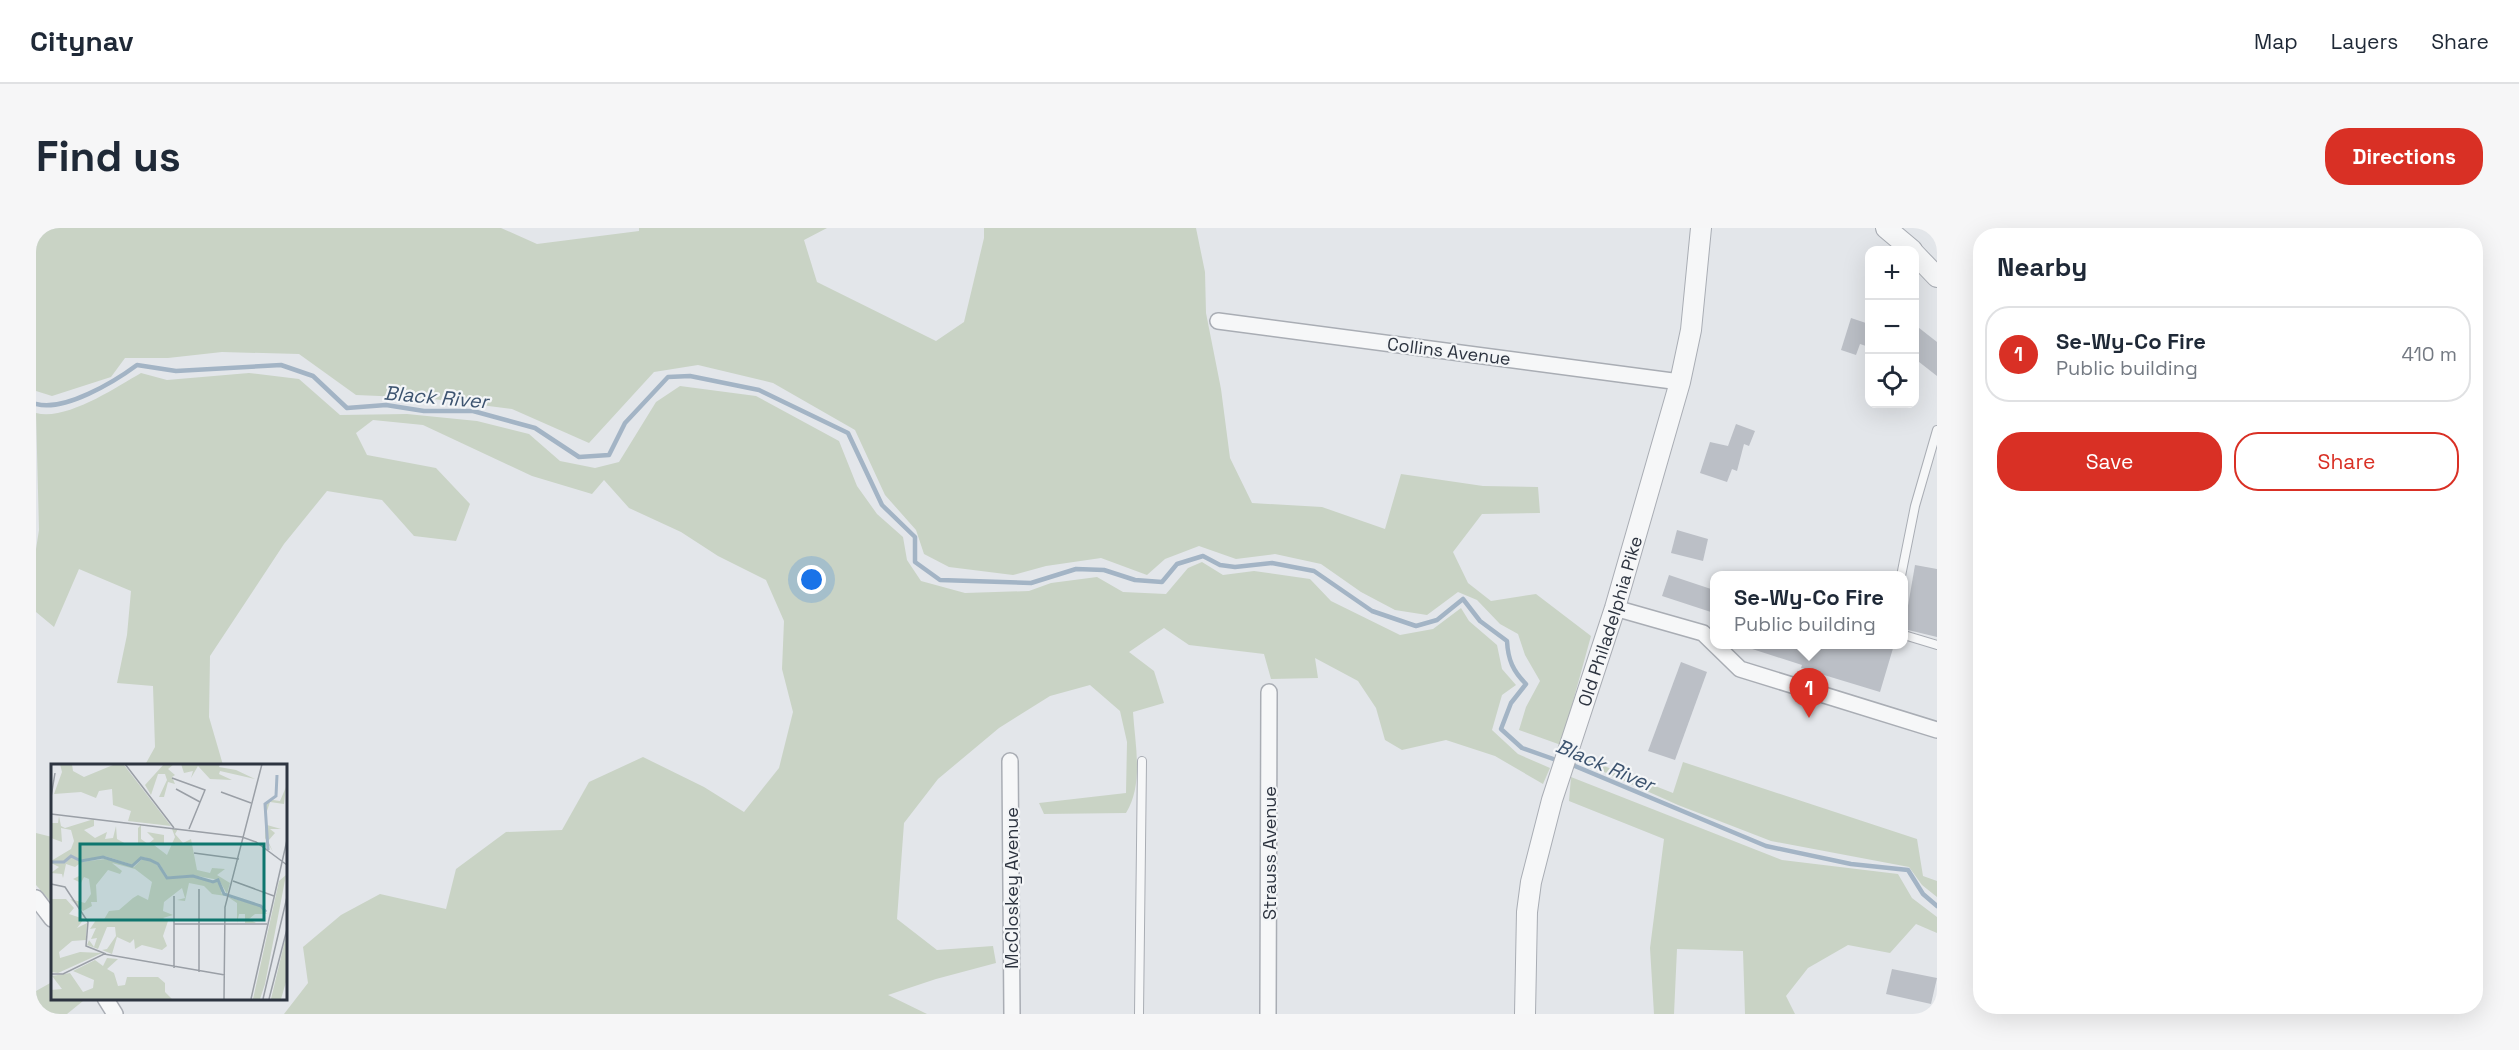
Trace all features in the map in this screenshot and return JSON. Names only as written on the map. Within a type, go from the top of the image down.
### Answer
[{"type":"street","name":"Old Philadelphia Pike","points":[[1525,1014],[1527,912],[1531,882],[1561,771],[1615,608],[1680,382],[1691,330],[1701,228]]},
{"type":"street","points":[[1886,228],[1906,246]]},
{"type":"street","points":[[1919,258],[1937,277]]},
{"type":"street","name":"Collins Avenue","points":[[1218,321],[1680,382]]},
{"type":"street","points":[[1615,608],[1702,633],[1710,641]]},
{"type":"street","points":[[1719,649],[1740,669],[1937,730]]},
{"type":"street","name":"Strauss Avenue","points":[[1268,1014],[1269,692]]},
{"type":"street","name":"McCloskey Avenue","points":[[1011,761],[1012,1014]]},
{"type":"street","points":[[36,898],[51,918]]},
{"type":"street","points":[[106,999],[115,1014]]},
{"type":"lane","points":[[1902,571],[1915,506],[1937,430]]},
{"type":"lane","points":[[1908,636],[1937,645]]},
{"type":"lane","points":[[1139,1014],[1142,761]]},
{"type":"green space","points":[[36,228],[501,228],[537,244],[639,231],[639,228],[827,228],[804,240],[817,282],[936,341],[964,322],[984,238],[984,228],[1196,228],[1205,272],[1206,313],[1221,389],[1230,458],[1252,503],[1322,507],[1385,529],[1401,474],[1483,486],[1538,487],[1540,513],[1482,514],[1453,552],[1468,583],[1491,601],[1536,594],[1591,636],[1561,745],[1519,730],[1526,707],[1540,681],[1525,655],[1518,634],[1500,624],[1477,600],[1458,592],[1427,615],[1395,610],[1361,592],[1321,564],[1275,554],[1236,559],[1199,546],[1165,559],[1147,575],[1101,558],[1046,566],[1013,575],[949,567],[924,554],[916,530],[885,495],[855,430],[773,383],[698,365],[654,372],[589,443],[512,409],[426,398],[356,395],[299,354],[222,352],[168,358],[125,358],[111,377],[52,396],[36,391]]},
{"type":"green space","points":[[141,373],[167,380],[249,373],[299,379],[340,415],[407,414],[477,421],[529,434],[560,461],[595,468],[619,462],[656,402],[680,386],[756,396],[839,441],[857,486],[877,514],[903,537],[907,560],[921,581],[965,593],[1029,591],[1051,583],[1097,577],[1123,592],[1166,594],[1188,568],[1202,562],[1223,575],[1254,571],[1310,579],[1331,601],[1400,635],[1433,629],[1461,608],[1469,621],[1497,645],[1502,669],[1516,685],[1502,695],[1492,730],[1518,754],[1550,768],[1543,784],[1495,756],[1446,740],[1402,750],[1385,740],[1376,708],[1358,681],[1315,658],[1318,678],[1271,679],[1264,654],[1189,645],[1164,628],[1129,652],[1154,671],[1164,703],[1133,712],[1137,777],[1132,802],[1126,813],[1044,814],[1039,803],[1126,793],[1127,742],[1120,711],[1090,685],[1050,696],[999,728],[938,779],[904,823],[897,919],[937,950],[993,946],[996,963],[888,995],[927,1014],[284,1014],[308,983],[303,947],[341,915],[380,894],[446,909],[456,869],[506,832],[562,830],[589,782],[643,757],[704,787],[744,812],[779,768],[793,712],[782,669],[784,621],[766,580],[718,556],[681,532],[629,508],[604,480],[592,494],[532,476],[423,425],[373,420],[356,433],[367,455],[436,468],[470,504],[456,541],[414,536],[382,500],[327,491],[284,544],[210,656],[209,717],[223,764],[146,764],[155,747],[153,686],[117,683],[127,635],[131,591],[79,569],[54,627],[36,612],[36,549],[39,530],[36,413],[48,414],[76,408]]},
{"type":"green space","points":[[1576,755],[1673,793],[1683,762],[1917,839],[1923,876],[1937,881],[1937,897],[1922,885],[1909,867],[1771,841],[1678,805],[1575,759]]},
{"type":"green space","points":[[1571,777],[1782,860],[1898,874],[1912,898],[1937,917],[1937,933],[1916,924],[1890,953],[1848,945],[1808,968],[1786,996],[1795,1014],[1745,1014],[1743,951],[1677,949],[1674,1014],[1654,1014],[1650,948],[1664,839],[1569,801]]},
{"type":"green space","points":[[36,833],[51,837],[51,902],[36,885]]},
{"type":"green space","points":[[51,983],[51,999],[81,999],[83,1001],[67,1014],[36,1014],[36,991]]},
{"type":"building","points":[[1851,318],[1865,323],[1865,346],[1860,344],[1856,355],[1841,350]]},
{"type":"building","points":[[1919,328],[1937,342],[1937,376],[1919,362]]},
{"type":"building","points":[[1736,424],[1755,431],[1749,446],[1744,444],[1737,471],[1732,469],[1727,482],[1700,473],[1710,442],[1728,446]]},
{"type":"building","points":[[1677,530],[1708,539],[1703,561],[1671,553]]},
{"type":"building","points":[[1915,565],[1937,569],[1937,637],[1908,630],[1908,606]]},
{"type":"building","points":[[1669,575],[1710,589],[1710,612],[1662,596]]},
{"type":"building","points":[[1752,649],[1893,649],[1880,692],[1801,668],[1802,665]]},
{"type":"building","points":[[1681,662],[1707,672],[1675,760],[1648,751]]},
{"type":"building","points":[[1892,969],[1937,978],[1931,1004],[1886,994]]},
{"type":"waterway","name":"Black River","points":[[36,404],[60,404],[74,400],[102,387],[137,365],[176,371],[281,365],[313,376],[347,408],[386,405],[424,411],[473,411],[535,428],[579,457],[609,455],[625,423],[668,377],[690,376],[759,390],[848,433],[882,505],[915,537],[915,562],[940,580],[1031,583],[1076,569],[1104,570],[1135,580],[1162,582],[1177,564],[1203,556],[1220,565],[1235,567],[1272,563],[1314,571],[1372,611],[1416,626],[1437,620],[1463,599],[1480,621],[1507,641],[1512,665],[1526,684],[1511,703],[1501,729],[1522,748],[1559,761]]},
{"type":"waterway","name":"Black River","points":[[1570,764],[1766,846],[1851,864],[1908,870],[1923,894],[1937,906]]},
{"type":"place","name":"Se-Wy-Co Fire","points":[[1809,718]]}]
